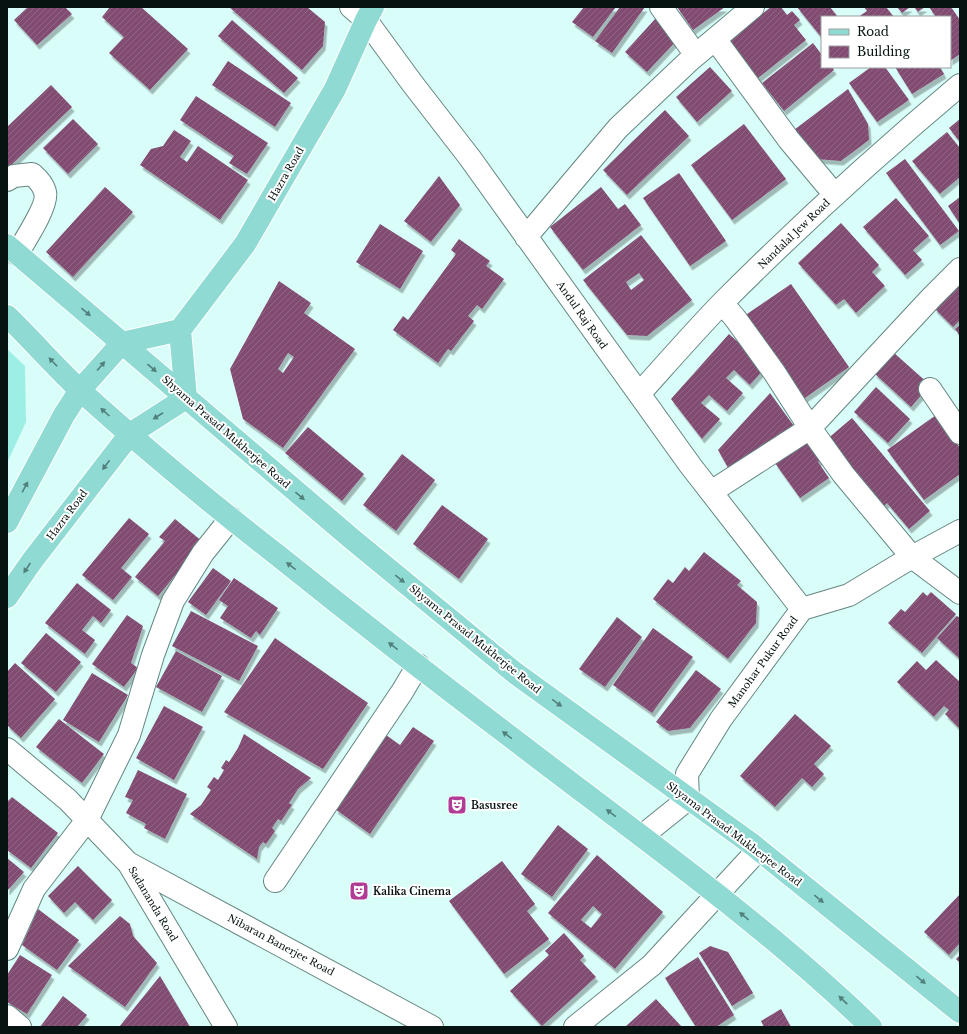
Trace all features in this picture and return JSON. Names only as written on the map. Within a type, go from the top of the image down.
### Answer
[{"type":"main road","name":"Hazra Road","points":[[180,330],[245,244],[335,89],[364,11]]},
{"type":"main road","name":"Shyama Prasad Mukherjee Road","points":[[12,250],[352,539],[515,673],[758,850],[960,1012]]},
{"type":"main road","points":[[7,316],[80,390],[230,518],[418,665],[719,894],[839,996],[871,1027]]},
{"type":"main road","points":[[7,522],[64,415],[80,390],[122,343],[180,330],[186,398]]},
{"type":"main road","name":"Hazra Road","points":[[7,597],[130,434],[186,398]]},
{"type":"street","points":[[661,7],[696,55]]},
{"type":"street","points":[[526,237],[618,128],[696,55],[753,7]]},
{"type":"street","name":"Andul Raj Road","points":[[364,11],[412,83],[470,158],[690,465],[802,609]]},
{"type":"street","points":[[715,39],[789,140],[835,196]]},
{"type":"street","name":"Nandalal Jew Road","points":[[639,394],[722,303],[818,210],[960,85]]},
{"type":"street","points":[[7,180],[14,176],[32,174],[41,182],[46,193],[43,209],[12,250]]},
{"type":"street","points":[[711,492],[810,428],[960,269]]},
{"type":"street","points":[[722,303],[735,318],[774,372],[810,428],[843,474],[912,557],[960,593]]},
{"type":"street","points":[[930,389],[960,433]]},
{"type":"street","points":[[7,949],[34,889],[87,820],[128,735],[153,655],[173,601],[203,553],[230,518]]},
{"type":"street","name":"Manohar Pukur Road","points":[[688,799],[687,774],[721,719],[802,609],[849,595],[912,557],[960,531]]},
{"type":"street","points":[[275,881],[402,692],[418,665]]},
{"type":"street","name":"Sadananda Road","points":[[7,749],[68,800],[129,864],[226,1027]]},
{"type":"street","points":[[642,836],[688,799]]},
{"type":"street","points":[[574,1027],[652,965],[758,850]]},
{"type":"street","name":"Nibaran Banerjee Road","points":[[129,864],[432,1027]]},
{"type":"street","points":[[7,1016],[20,1027]]},
{"type":"shaded area","points":[[7,349],[25,366],[26,422],[7,463]]},
{"type":"building","points":[[28,7],[65,7],[72,14],[37,45],[14,20]]},
{"type":"building","points":[[110,7],[141,7],[188,49],[150,90],[109,53],[124,37],[102,17]]},
{"type":"building","points":[[229,7],[307,7],[325,22],[323,46],[302,70]]},
{"type":"building","points":[[584,7],[616,7],[593,37],[572,22]]},
{"type":"building","points":[[620,7],[645,7],[612,53],[595,41]]},
{"type":"building","points":[[677,7],[725,7],[693,30]]},
{"type":"building","points":[[771,7],[781,7],[787,15],[792,11],[800,20],[794,25],[806,40],[758,78],[729,40]]},
{"type":"building","points":[[797,7],[830,7],[837,16],[821,16],[821,37]]},
{"type":"building","points":[[864,7],[886,7],[893,16],[860,16],[867,11]]},
{"type":"building","points":[[897,7],[910,7],[902,13]]},
{"type":"building","points":[[914,7],[925,7],[918,12]]},
{"type":"building","points":[[929,7],[951,7],[960,20],[960,54],[951,60],[951,16],[935,16]]},
{"type":"building","points":[[656,18],[678,39],[647,72],[625,52]]},
{"type":"building","points":[[232,20],[298,78],[284,93],[218,36]]},
{"type":"building","points":[[813,43],[821,54],[821,68],[833,68],[834,70],[784,111],[762,83]]},
{"type":"building","points":[[228,61],[291,103],[275,127],[212,85]]},
{"type":"building","points":[[710,67],[732,91],[697,122],[676,97]]},
{"type":"building","points":[[870,68],[886,68],[909,100],[877,122],[849,83]]},
{"type":"building","points":[[896,68],[941,68],[944,74],[912,94]]},
{"type":"building","points":[[51,85],[72,107],[7,169],[7,127]]},
{"type":"building","points":[[848,89],[868,124],[869,140],[841,161],[816,159],[794,130]]},
{"type":"building","points":[[196,96],[268,143],[247,174],[229,163],[234,156],[180,120]]},
{"type":"building","points":[[665,110],[689,136],[627,195],[603,170]]},
{"type":"building","points":[[73,119],[98,144],[68,174],[43,148]]},
{"type":"building","points":[[960,119],[960,142],[949,128]]},
{"type":"building","points":[[744,124],[786,179],[732,220],[691,165]]},
{"type":"building","points":[[174,130],[191,141],[180,157],[187,162],[198,146],[248,180],[220,220],[140,165],[151,149],[163,146]]},
{"type":"building","points":[[947,132],[960,148],[960,177],[940,194],[912,161]]},
{"type":"building","points":[[905,159],[959,231],[940,245],[886,173]]},
{"type":"building","points":[[679,173],[726,241],[690,266],[643,198]]},
{"type":"building","points":[[439,176],[460,205],[431,242],[404,221]]},
{"type":"building","points":[[105,187],[133,212],[73,277],[46,252]]},
{"type":"building","points":[[601,187],[618,209],[625,204],[641,225],[583,270],[550,227]]},
{"type":"building","points":[[960,197],[960,224],[948,206]]},
{"type":"building","points":[[896,198],[929,236],[913,250],[922,260],[905,275],[863,227]]},
{"type":"building","points":[[841,223],[879,265],[872,272],[885,286],[856,313],[844,299],[836,305],[798,263]]},
{"type":"building","points":[[380,224],[423,251],[400,289],[356,262]]},
{"type":"building","points":[[641,235],[692,300],[647,336],[627,335],[583,280]],"holes":[[[639,273],[644,280],[631,290],[626,282]]]},
{"type":"building","points":[[459,239],[490,261],[486,266],[504,279],[482,309],[477,305],[468,316],[474,321],[451,351],[448,349],[438,363],[393,330],[403,316],[408,320],[456,254],[451,250]]},
{"type":"building","points":[[279,281],[311,303],[304,313],[355,349],[283,448],[243,419],[230,369]],"holes":[[[288,353],[294,357],[283,373],[278,369]]]},
{"type":"building","points":[[960,283],[960,320],[953,327],[934,308]]},
{"type":"building","points":[[791,284],[849,367],[802,400],[744,316]]},
{"type":"building","points":[[960,325],[960,336],[955,329]]},
{"type":"building","points":[[729,334],[766,367],[750,385],[734,370],[726,378],[743,393],[727,411],[709,395],[701,403],[720,419],[702,439],[671,399]]},
{"type":"building","points":[[893,352],[930,385],[911,407],[874,373]]},
{"type":"building","points":[[876,387],[910,419],[888,443],[854,412]]},
{"type":"building","points":[[770,393],[799,433],[731,473],[718,450]]},
{"type":"building","points":[[936,415],[960,448],[960,474],[924,500],[887,450]]},
{"type":"building","points":[[852,418],[930,511],[909,529],[887,503],[882,508],[825,441]]},
{"type":"building","points":[[308,427],[364,474],[342,501],[285,453]]},
{"type":"building","points":[[811,437],[825,457],[818,462],[829,478],[800,498],[775,463]]},
{"type":"building","points":[[402,454],[435,480],[396,531],[363,505]]},
{"type":"building","points":[[442,505],[488,539],[459,579],[413,544]]},
{"type":"building","points":[[129,518],[149,534],[121,568],[132,577],[113,600],[82,575]]},
{"type":"building","points":[[175,519],[203,542],[158,596],[135,577],[165,541],[159,537]]},
{"type":"building","points":[[704,552],[741,581],[737,585],[757,602],[756,623],[728,659],[653,599],[668,579],[673,583],[685,567],[689,571]]},
{"type":"building","points":[[213,568],[231,581],[206,615],[188,602]]},
{"type":"building","points":[[234,578],[278,608],[260,635],[256,631],[251,638],[220,618],[228,606],[219,600]]},
{"type":"building","points":[[77,583],[111,610],[101,623],[93,616],[82,630],[95,640],[85,654],[45,623]]},
{"type":"building","points":[[923,592],[927,596],[931,592],[956,614],[922,653],[888,623],[901,609],[905,612]]},
{"type":"building","points":[[191,611],[258,646],[239,681],[172,646]]},
{"type":"building","points":[[127,615],[143,626],[131,663],[138,668],[124,687],[92,664]]},
{"type":"building","points":[[957,616],[960,618],[960,659],[937,638]]},
{"type":"building","points":[[617,617],[642,637],[605,687],[579,669]]},
{"type":"building","points":[[653,628],[693,657],[652,713],[613,685]]},
{"type":"building","points":[[46,633],[81,662],[56,692],[21,663]]},
{"type":"building","points":[[275,638],[368,703],[323,769],[224,712]]},
{"type":"building","points":[[176,651],[222,676],[202,712],[156,687]]},
{"type":"building","points":[[936,660],[960,682],[960,729],[945,714],[949,710],[944,706],[934,717],[897,682],[917,661],[926,670]]},
{"type":"building","points":[[15,663],[55,699],[21,738],[7,725],[7,672]]},
{"type":"building","points":[[696,670],[721,689],[690,728],[668,731],[656,722]]},
{"type":"building","points":[[92,673],[128,695],[99,742],[63,720]]},
{"type":"building","points":[[164,706],[203,727],[174,780],[136,758]]},
{"type":"building","points":[[795,714],[831,746],[814,764],[824,774],[812,787],[802,778],[775,807],[740,776]]},
{"type":"building","points":[[59,719],[104,754],[82,783],[36,747]]},
{"type":"building","points":[[413,727],[434,741],[370,834],[335,809],[386,735],[400,745]]},
{"type":"building","points":[[244,734],[311,778],[298,789],[289,803],[292,805],[281,821],[278,819],[272,828],[275,831],[266,844],[263,842],[259,847],[257,859],[190,814],[201,805],[211,790],[207,787],[214,777],[218,780],[224,770],[221,768],[226,760],[229,762],[238,748]]},
{"type":"building","points":[[138,770],[187,794],[165,839],[144,828],[146,824],[126,813],[133,800],[125,797]]},
{"type":"building","points":[[12,797],[58,833],[31,868],[7,850],[7,802]]},
{"type":"building","points":[[558,825],[588,849],[552,897],[521,874]]},
{"type":"building","points":[[597,855],[663,912],[615,969],[548,913]],"holes":[[[593,906],[602,914],[591,928],[581,920]]]},
{"type":"building","points":[[7,858],[24,872],[7,891]]},
{"type":"building","points":[[502,861],[535,904],[527,911],[549,939],[504,974],[449,901]]},
{"type":"building","points":[[78,866],[112,900],[93,920],[75,902],[64,913],[48,896]]},
{"type":"building","points":[[960,894],[960,943],[949,955],[924,932]]},
{"type":"building","points":[[38,909],[79,940],[57,970],[22,945]]},
{"type":"building","points":[[120,916],[130,924],[133,936],[157,963],[125,1007],[68,966]]},
{"type":"building","points":[[564,933],[584,956],[580,960],[596,977],[542,1026],[510,991],[549,955],[545,951]]},
{"type":"building","points":[[710,946],[728,952],[753,993],[732,1006],[699,953]]},
{"type":"building","points":[[20,955],[52,975],[27,1014],[7,1002],[7,975]]},
{"type":"building","points":[[960,955],[960,963],[956,959]]},
{"type":"building","points":[[698,957],[734,1015],[716,1027],[696,1027],[665,978]]},
{"type":"building","points":[[160,976],[190,1027],[119,1027]]},
{"type":"building","points":[[63,996],[87,1015],[77,1027],[40,1027]]},
{"type":"building","points":[[656,999],[682,1027],[625,1027]]},
{"type":"building","points":[[781,1009],[791,1027],[764,1027],[761,1021]]},
{"type":"place","name":"Basusree","points":[[457,805]]},
{"type":"place","name":"Kalika Cinema","points":[[359,891]]}]
